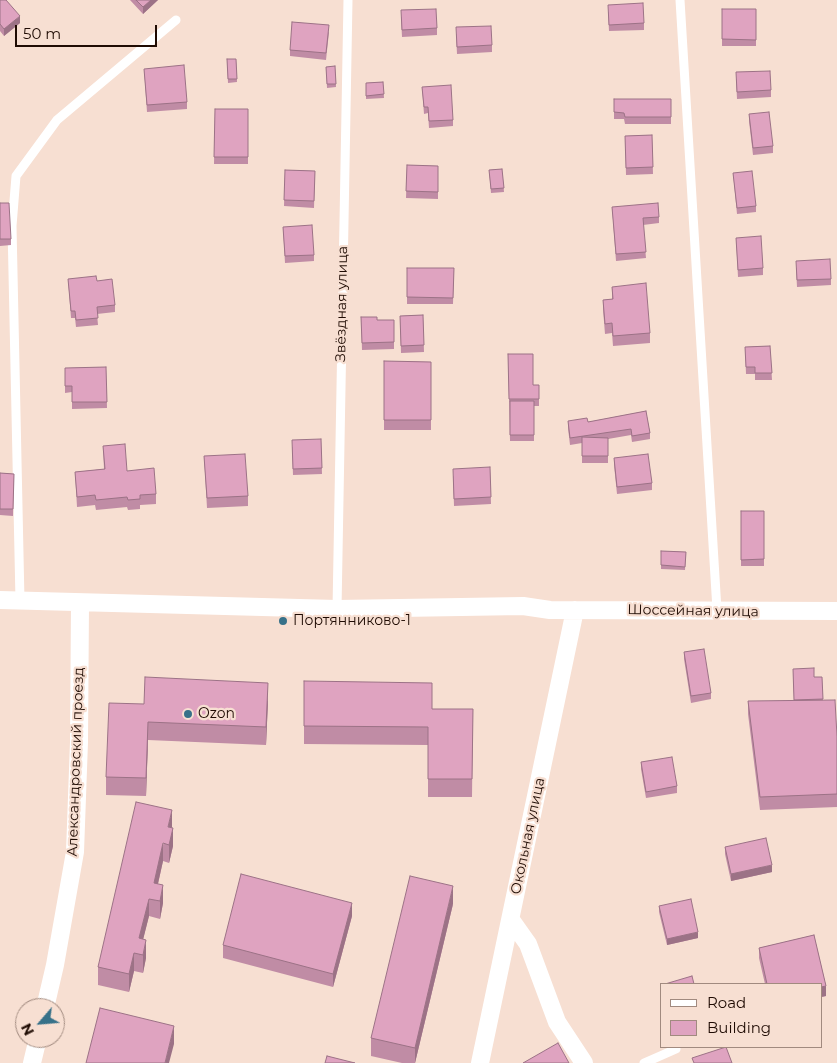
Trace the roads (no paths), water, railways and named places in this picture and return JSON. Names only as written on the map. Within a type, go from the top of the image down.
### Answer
[{"type":"street","name":"Шоссейная улица","points":[[0,600],[80,604],[337,609],[522,606],[550,610],[837,611]]},
{"type":"street","name":"Александровский проезд","points":[[47,998],[75,852],[79,742],[80,604]]},
{"type":"street","name":"Окольная улица","points":[[480,1063],[575,610]]},
{"type":"street","points":[[511,920],[528,944],[557,1022],[584,1063]]},
{"type":"street","points":[[32,1063],[36,1048]]},
{"type":"lane","name":"Звёздная улица","points":[[337,609],[348,0]]},
{"type":"lane","points":[[680,0],[717,610]]},
{"type":"lane","points":[[20,601],[12,226],[16,176],[57,120],[176,20]]},
{"type":"lane","points":[[644,1063],[676,1049]]},
{"type":"place","name":"Портянниково-1","points":[[283,621]]},
{"type":"place","name":"Ozon","points":[[188,714]]}]
